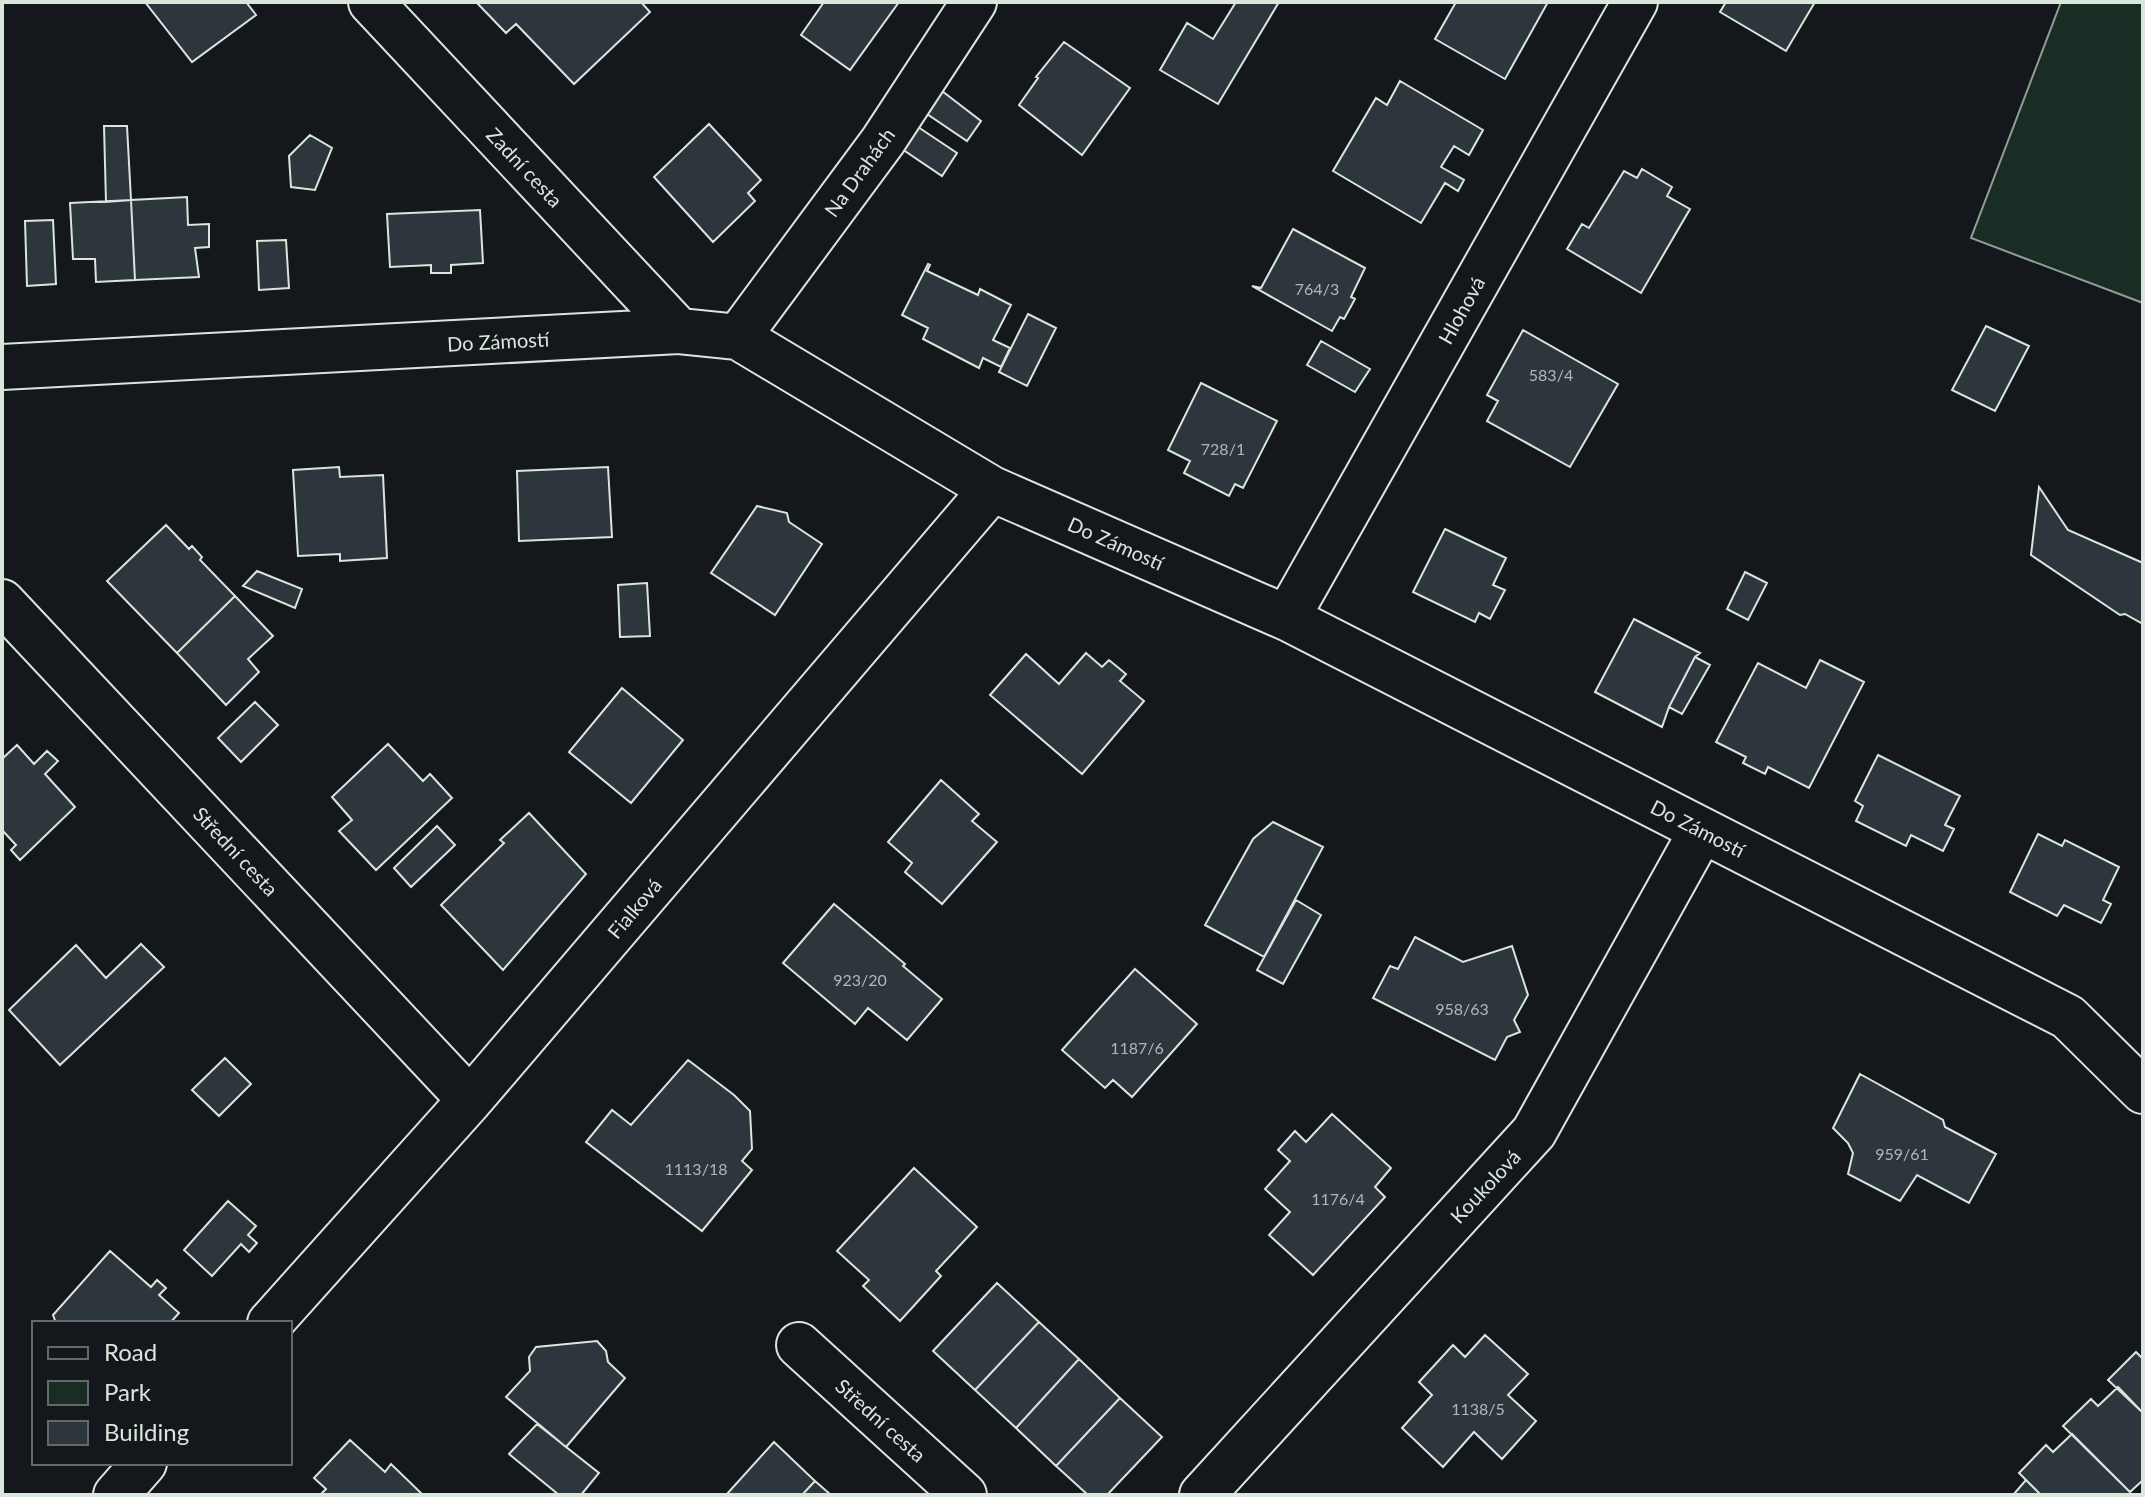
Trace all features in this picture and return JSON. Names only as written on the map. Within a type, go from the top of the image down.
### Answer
[{"type":"street","name":"Zadní cesta","points":[[371,2],[679,331]]},
{"type":"street","name":"Na Drahách","points":[[738,337],[883,141],[974,2]]},
{"type":"street","name":"Hlohová","points":[[1287,618],[1635,2]]},
{"type":"street","name":"Do Zámostí","points":[[2,367],[679,331],[738,337],[992,489],[1287,618],[2068,1017],[2143,1091]]},
{"type":"street","name":"Fialková","points":[[272,1321],[470,1100],[992,489]]},
{"type":"street","name":"Střední cesta","points":[[2,602],[470,1100]]},
{"type":"street","name":"Koukolová","points":[[1202,1495],[1534,1132],[1702,830]]},
{"type":"street","name":"Střední cesta","points":[[799,1345],[964,1495]]},
{"type":"street","points":[[116,1495],[142,1465]]},
{"type":"green space","points":[[2061,2],[2143,2],[2143,303],[1971,238]]},
{"type":"building","points":[[145,2],[246,2],[256,15],[192,62]]},
{"type":"building","points":[[641,2],[650,12],[574,84],[516,24],[506,33],[478,4]]},
{"type":"building","points":[[824,2],[899,2],[850,70],[801,35]]},
{"type":"building","points":[[1236,2],[1279,2],[1218,104],[1160,70],[1187,23],[1213,39]]},
{"type":"building","points":[[1456,2],[1548,2],[1505,79],[1435,39]]},
{"type":"building","points":[[1726,2],[1815,2],[1786,51],[1720,12]]},
{"type":"building","points":[[1064,42],[1130,88],[1082,155],[1019,105],[1036,77]]},
{"type":"building","points":[[1400,81],[1483,130],[1469,155],[1454,146],[1441,167],[1464,180],[1458,191],[1445,183],[1421,223],[1333,171],[1376,98],[1387,105]]},
{"type":"building","points":[[942,91],[981,121],[967,141],[927,114]]},
{"type":"building","points":[[709,124],[761,180],[748,193],[755,201],[713,242],[654,177]]},
{"type":"building","points":[[104,126],[127,126],[131,200],[106,202]]},
{"type":"building","points":[[918,127],[957,153],[942,176],[902,149]]},
{"type":"building","points":[[310,135],[332,148],[315,190],[291,187],[289,156]]},
{"type":"building","points":[[1642,169],[1672,187],[1667,196],[1690,209],[1641,293],[1567,249],[1582,224],[1589,228],[1624,171],[1637,178]]},
{"type":"building","points":[[187,197],[188,225],[209,224],[209,247],[195,248],[199,277],[135,280],[131,200]]},
{"type":"building","points":[[131,200],[135,280],[96,282],[95,259],[73,259],[70,203]]},
{"type":"building","points":[[480,210],[483,263],[451,265],[451,273],[431,273],[431,265],[390,267],[387,214]]},
{"type":"building","points":[[53,220],[56,284],[27,286],[25,221]]},
{"type":"building","points":[[1293,229],[1365,268],[1351,297],[1355,299],[1344,319],[1340,317],[1332,331],[1252,286],[1261,288]]},
{"type":"building","points":[[286,240],[289,288],[259,290],[257,241]]},
{"type":"building","points":[[928,264],[927,271],[978,295],[980,289],[1011,305],[993,340],[1010,348],[1001,367],[983,358],[979,368],[923,339],[928,328],[902,315]]},
{"type":"building","points":[[1028,314],[1056,328],[1027,386],[999,372]]},
{"type":"building","points":[[1986,326],[2029,346],[1995,411],[1952,390]]},
{"type":"building","points":[[1523,330],[1618,384],[1570,467],[1487,421],[1498,401],[1487,395]]},
{"type":"building","points":[[1321,341],[1370,369],[1355,392],[1307,365]]},
{"type":"building","points":[[1201,383],[1277,421],[1243,488],[1235,484],[1229,496],[1184,473],[1190,461],[1168,450]]},
{"type":"building","points":[[339,467],[340,477],[383,475],[387,558],[340,561],[340,554],[298,556],[293,470]]},
{"type":"building","points":[[608,467],[612,537],[519,541],[517,471]]},
{"type":"building","points":[[2039,487],[2068,530],[2143,563],[2143,624],[2125,614],[2120,615],[2031,555]]},
{"type":"building","points":[[757,506],[787,513],[789,522],[822,544],[775,615],[711,573]]},
{"type":"building","points":[[166,525],[189,549],[192,546],[202,557],[200,560],[235,596],[177,653],[107,581]]},
{"type":"building","points":[[1445,529],[1506,558],[1493,585],[1505,590],[1490,619],[1479,613],[1475,622],[1413,592]]},
{"type":"building","points":[[257,571],[302,589],[295,608],[243,586]]},
{"type":"building","points":[[1745,572],[1767,583],[1748,620],[1727,609]]},
{"type":"building","points":[[647,583],[650,636],[620,637],[618,585]]},
{"type":"building","points":[[235,596],[273,636],[248,659],[259,672],[226,705],[177,653]]},
{"type":"building","points":[[1634,619],[1700,653],[1669,707],[1662,727],[1595,692]]},
{"type":"building","points":[[1086,653],[1102,667],[1109,660],[1126,674],[1120,681],[1144,701],[1082,774],[990,695],[1026,654],[1059,684]]},
{"type":"building","points":[[1695,657],[1710,665],[1682,714],[1669,707]]},
{"type":"building","points":[[1820,660],[1864,682],[1809,788],[1768,767],[1765,774],[1743,763],[1746,757],[1716,742],[1758,663],[1806,688]]},
{"type":"building","points":[[622,688],[683,740],[631,803],[569,752]]},
{"type":"building","points":[[255,702],[278,725],[241,762],[218,738]]},
{"type":"building","points":[[388,744],[423,781],[430,774],[452,798],[376,870],[339,831],[352,820],[332,797]]},
{"type":"building","points":[[17,745],[34,764],[47,751],[58,761],[45,774],[75,807],[20,860],[11,850],[16,845],[2,830],[2,759]]},
{"type":"building","points":[[1878,755],[1960,796],[1945,825],[1954,829],[1943,851],[1911,835],[1906,846],[1856,821],[1863,806],[1855,801]]},
{"type":"building","points":[[941,780],[979,814],[972,821],[997,842],[942,904],[905,872],[912,863],[888,842]]},
{"type":"building","points":[[529,813],[586,874],[503,970],[441,905],[504,843],[500,840]]},
{"type":"building","points":[[1273,822],[1323,847],[1264,957],[1205,925],[1253,839]]},
{"type":"building","points":[[437,826],[455,845],[411,887],[394,868]]},
{"type":"building","points":[[2038,834],[2062,846],[2065,840],[2119,867],[2103,900],[2111,904],[2101,923],[2064,905],[2057,916],[2010,892]]},
{"type":"building","points":[[1296,900],[1321,915],[1283,984],[1257,970]]},
{"type":"building","points":[[834,904],[942,999],[907,1040],[868,1008],[855,1024],[783,963]]},
{"type":"building","points":[[1415,937],[1463,962],[1512,946],[1528,995],[1514,1020],[1520,1032],[1507,1037],[1495,1060],[1373,998],[1390,966],[1398,969]]},
{"type":"building","points":[[141,944],[164,967],[60,1065],[9,1010],[76,945],[106,978]]},
{"type":"building","points":[[1135,969],[1197,1024],[1132,1097],[1113,1080],[1105,1088],[1062,1050]]},
{"type":"building","points":[[225,1058],[251,1084],[219,1116],[192,1090]]},
{"type":"building","points":[[688,1060],[750,1111],[752,1149],[742,1161],[752,1170],[702,1231],[586,1142],[612,1110],[631,1125]]},
{"type":"building","points":[[1860,1074],[1943,1120],[1945,1127],[1996,1154],[1969,1203],[1917,1175],[1900,1201],[1848,1174],[1853,1153],[1833,1128]]},
{"type":"building","points":[[1332,1114],[1391,1168],[1375,1187],[1385,1197],[1313,1275],[1269,1235],[1290,1212],[1265,1189],[1290,1161],[1278,1150],[1295,1131],[1306,1142]]},
{"type":"building","points":[[914,1168],[977,1227],[936,1271],[941,1276],[900,1321],[863,1286],[869,1280],[837,1251]]},
{"type":"building","points":[[228,1201],[256,1226],[248,1235],[257,1243],[249,1252],[241,1244],[212,1276],[184,1250]]},
{"type":"building","points":[[110,1251],[151,1287],[157,1280],[166,1288],[159,1295],[179,1313],[172,1321],[55,1321],[53,1315]]},
{"type":"building","points":[[997,1283],[1039,1322],[975,1390],[933,1351]]},
{"type":"building","points":[[1039,1322],[1079,1359],[1016,1428],[975,1390]]},
{"type":"building","points":[[1485,1335],[1528,1374],[1508,1395],[1536,1421],[1502,1459],[1474,1432],[1443,1467],[1402,1428],[1432,1395],[1419,1382],[1453,1345],[1465,1357]]},
{"type":"building","points":[[597,1341],[606,1351],[608,1362],[625,1378],[566,1447],[506,1397],[530,1371],[529,1357],[536,1347]]},
{"type":"building","points":[[2136,1352],[2143,1359],[2143,1413],[2108,1380]]},
{"type":"building","points":[[1079,1359],[1120,1398],[1056,1466],[1016,1428]]},
{"type":"building","points":[[2118,1387],[2143,1413],[2143,1480],[2130,1492],[2063,1426],[2091,1399],[2098,1406]]},
{"type":"building","points":[[1120,1398],[1162,1437],[1107,1495],[1088,1495],[1056,1466]]},
{"type":"building","points":[[537,1424],[599,1473],[581,1495],[559,1495],[509,1454]]},
{"type":"building","points":[[2072,1434],[2133,1495],[2041,1495],[2019,1473],[2046,1445],[2053,1452]]},
{"type":"building","points":[[350,1440],[385,1472],[391,1464],[423,1495],[320,1495],[326,1489],[314,1478]]},
{"type":"building","points":[[774,1442],[815,1481],[802,1495],[726,1495]]},
{"type":"building","points":[[2026,1480],[2041,1495],[2013,1495]]},
{"type":"building","points":[[815,1481],[831,1495],[802,1495]]}]
